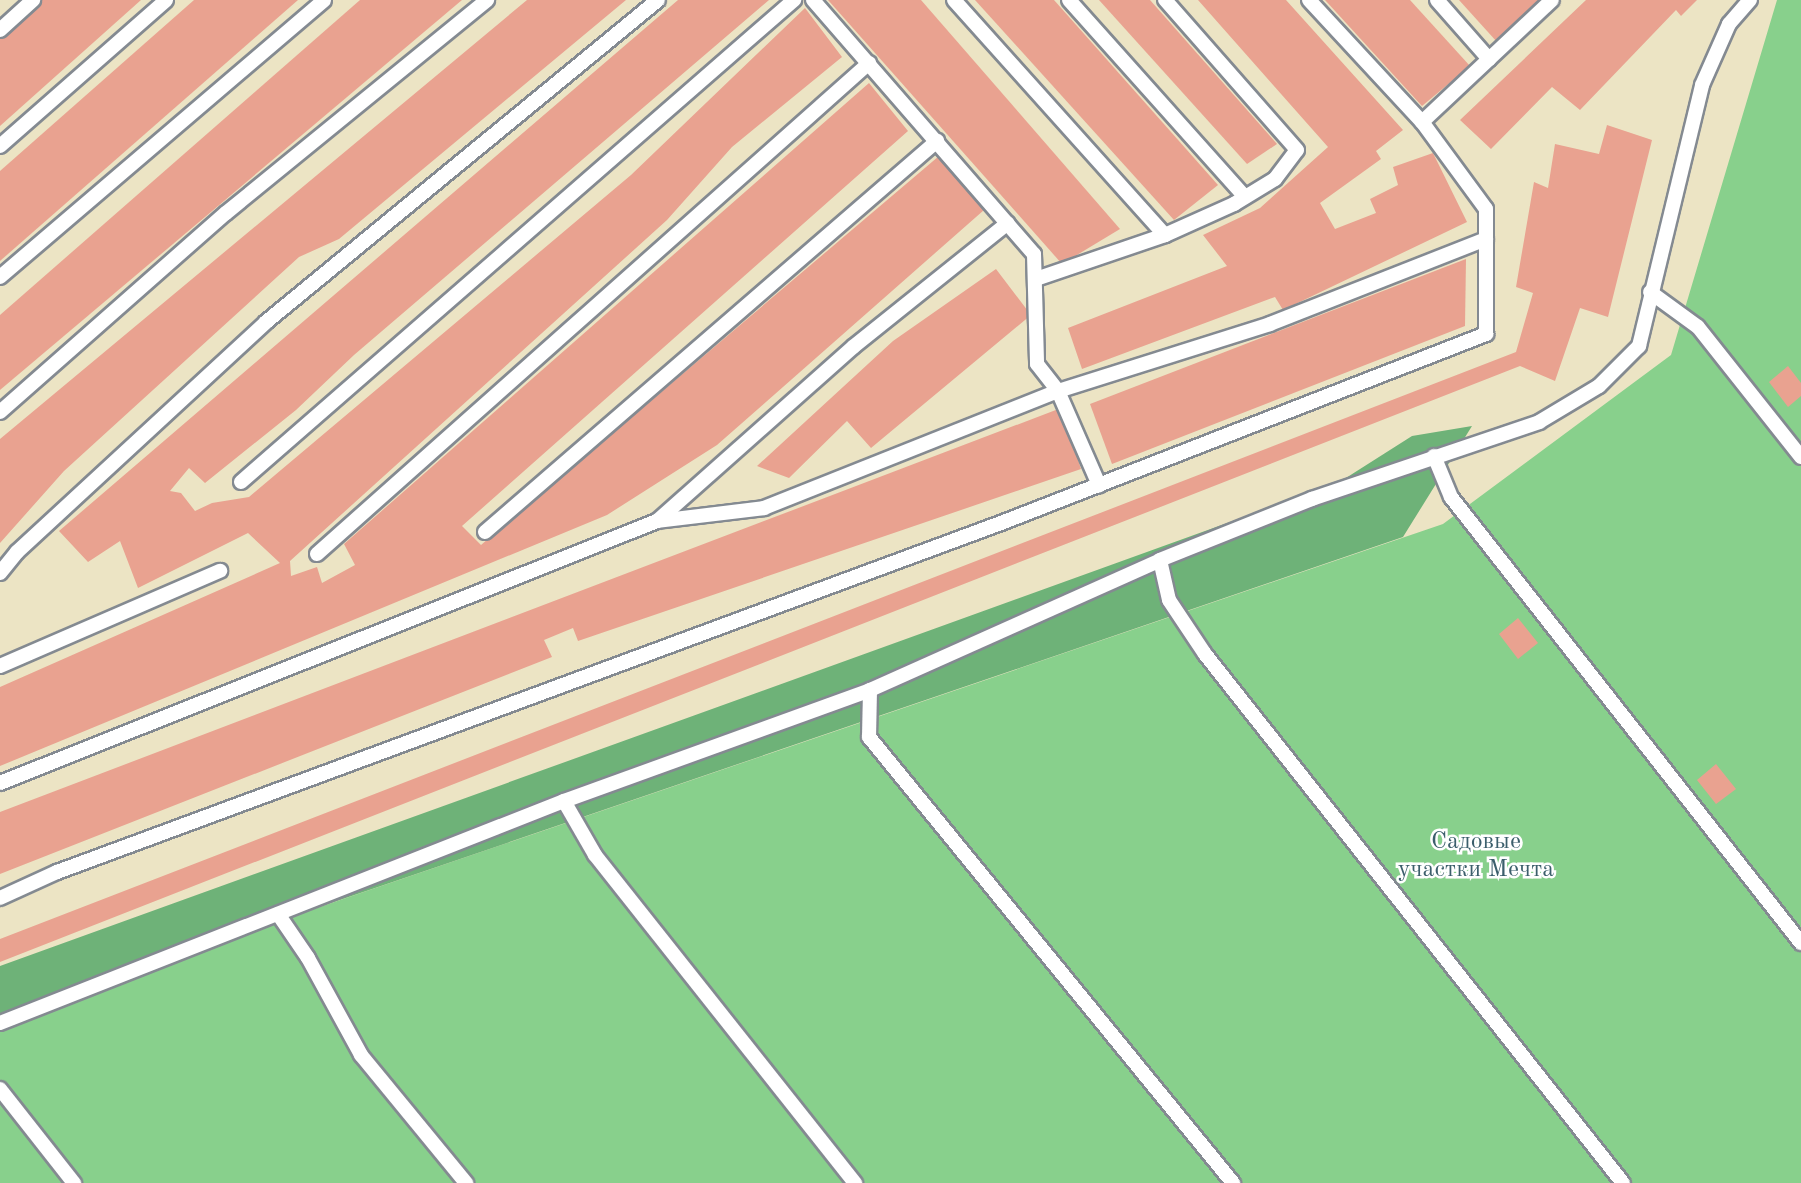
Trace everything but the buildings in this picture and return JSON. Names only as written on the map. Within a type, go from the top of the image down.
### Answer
[{"type":"lane","points":[[0,30],[33,0]]},
{"type":"lane","points":[[0,146],[166,0]]},
{"type":"lane","points":[[0,277],[324,0]]},
{"type":"lane","points":[[0,412],[226,213],[487,0]]},
{"type":"lane","points":[[0,573],[17,552],[266,322],[658,0]]},
{"type":"lane","points":[[241,482],[794,0]]},
{"type":"lane","points":[[813,0],[1034,254],[1037,364],[1059,391],[1099,485]]},
{"type":"lane","points":[[954,0],[1165,235]]},
{"type":"lane","points":[[1069,0],[1245,197]]},
{"type":"lane","points":[[1036,279],[1165,235],[1245,197],[1275,179],[1297,150],[1165,0]]},
{"type":"lane","points":[[0,898],[57,872],[1099,485],[1486,334],[1486,209],[1422,123],[1309,0]]},
{"type":"lane","points":[[1437,0],[1489,59]]},
{"type":"lane","points":[[1422,123],[1552,0]]},
{"type":"lane","points":[[0,1023],[564,801],[870,690],[1160,560],[1434,456],[1482,444],[1539,422],[1599,386],[1639,346],[1650,292],[1702,85],[1729,24],[1750,0]]},
{"type":"lane","points":[[317,554],[869,63]]},
{"type":"lane","points":[[485,532],[937,141]]},
{"type":"lane","points":[[657,520],[853,347],[1008,223]]},
{"type":"lane","points":[[0,783],[657,520],[764,508],[1059,391],[1269,324],[1486,239]]},
{"type":"lane","points":[[1650,292],[1698,327],[1801,457]]},
{"type":"lane","points":[[1434,456],[1451,497],[1801,942]]},
{"type":"lane","points":[[1160,560],[1169,600],[1205,654],[1623,1183]]},
{"type":"lane","points":[[0,666],[220,571]]},
{"type":"lane","points":[[870,690],[869,737],[1233,1183]]},
{"type":"lane","points":[[564,801],[595,855],[855,1183]]},
{"type":"lane","points":[[278,914],[308,958],[361,1055],[466,1183]]},
{"type":"lane","points":[[0,1089],[74,1183]]},
{"type":"green space","name":"Садовые участки Мечта","points":[[1777,0],[1801,0],[1801,1183],[0,1183],[0,1016],[1443,524],[1671,355]]},
{"type":"green space","points":[[1472,426],[1403,537],[0,1016],[0,966],[1338,483],[1412,436]]}]
